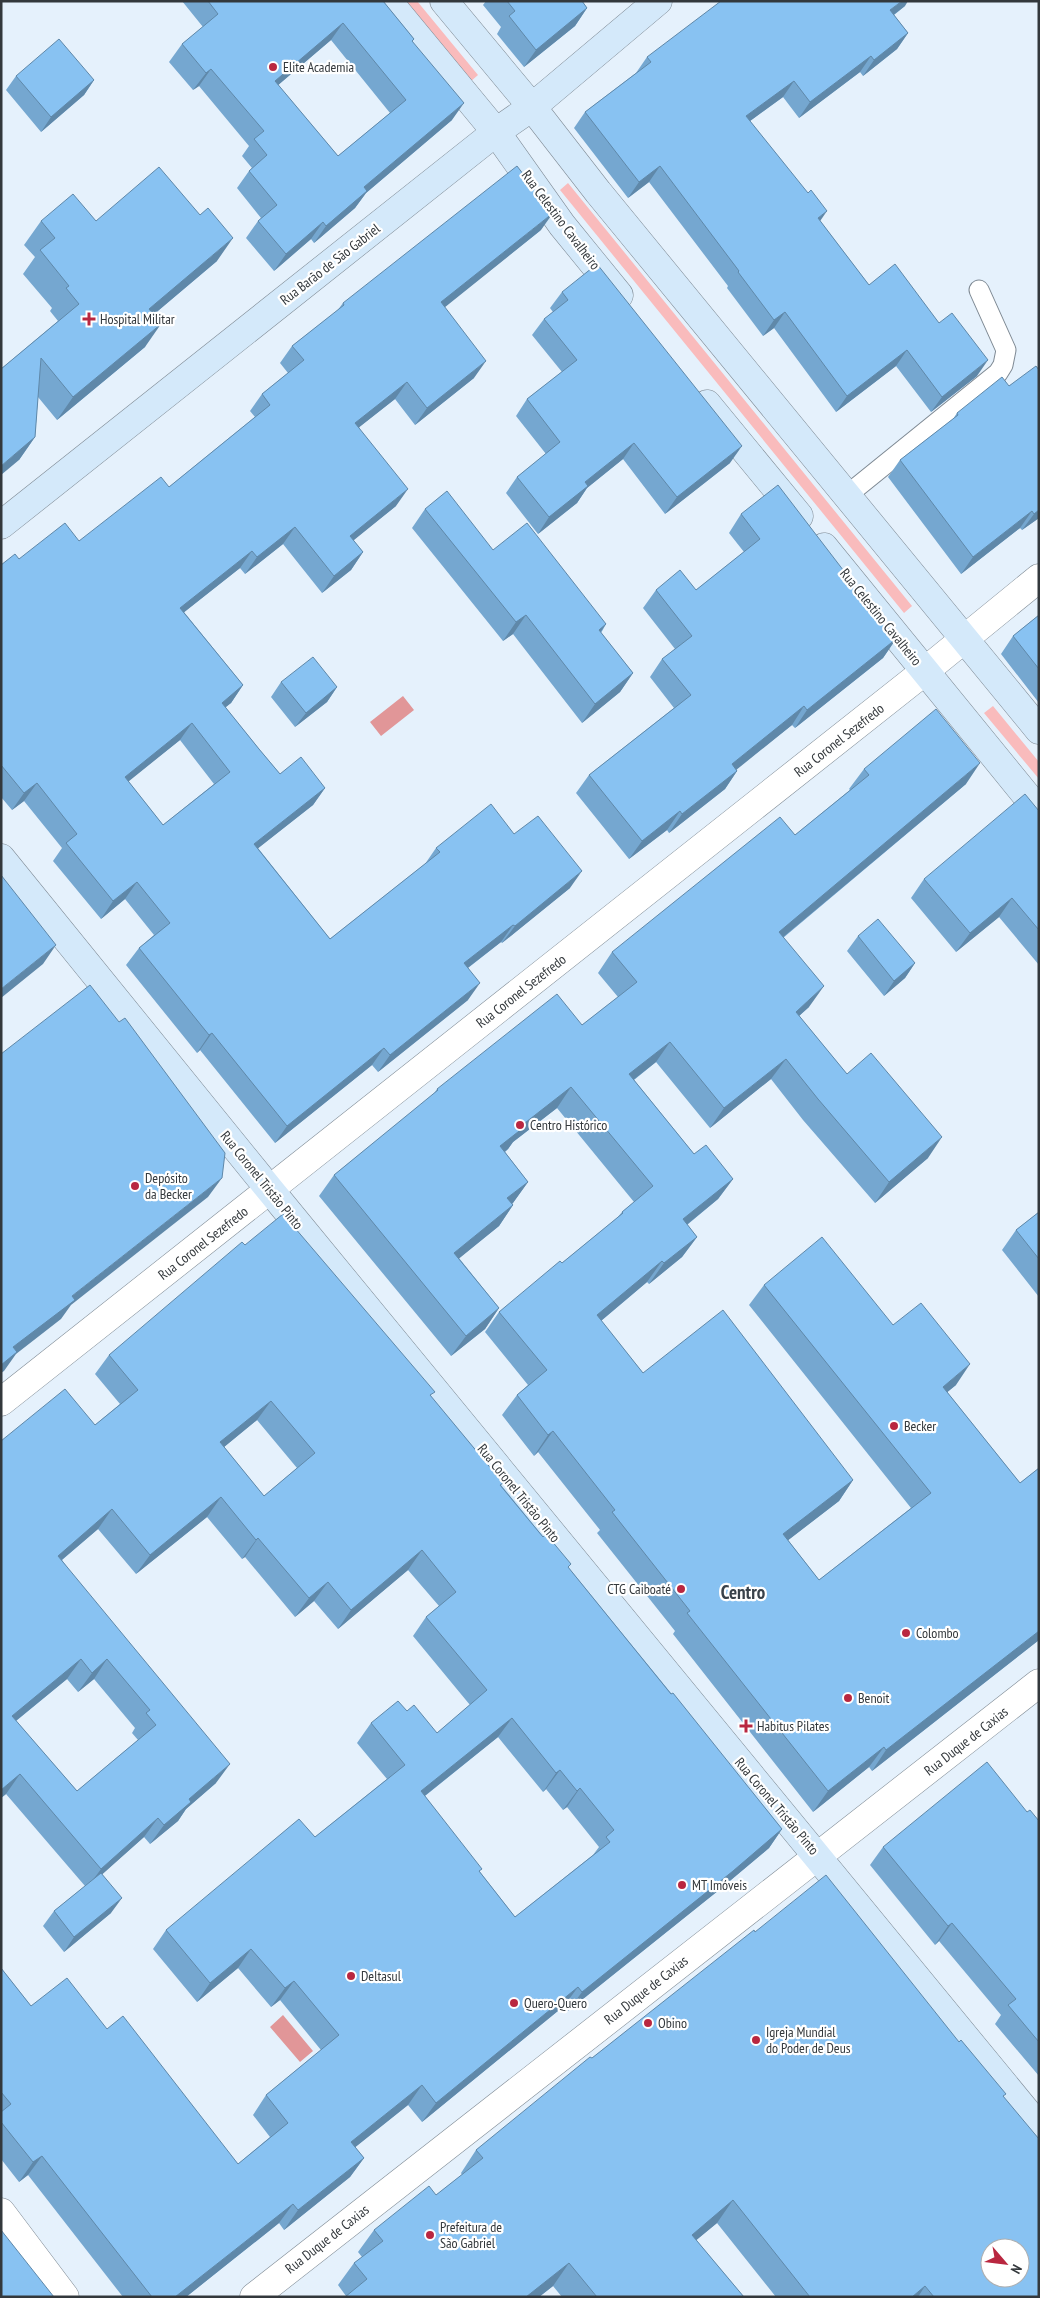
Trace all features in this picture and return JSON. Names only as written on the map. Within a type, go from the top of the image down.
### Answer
[{"type":"main road","name":"Rua Celestino Cavalheiro","points":[[388,1],[496,132],[562,225],[637,317]]},
{"type":"main road","points":[[444,1],[532,107],[604,200],[1039,730]]},
{"type":"main road","name":"Rua Barão de São Gabriel","points":[[1,524],[496,132],[532,107],[658,1]]},
{"type":"main road","name":"Rua Celestino Cavalheiro","points":[[693,386],[1039,811]]},
{"type":"main road","name":"Rua Coronel Tristão Pinto","points":[[1,858],[270,1190],[1039,2127]]},
{"type":"street","name":"Rua Coronel Sezefredo","points":[[1,1402],[965,640],[1039,578]]},
{"type":"street","name":"Rua Duque de Caxias","points":[[254,2297],[1039,1683]]},
{"type":"street","points":[[1,2212],[65,2297]]},
{"type":"lane","points":[[846,496],[998,373],[1003,365],[1006,350],[978,290]]},
{"type":"shaded area","points":[[403,1],[417,1],[478,75],[470,82]]},
{"type":"shaded area","points":[[568,183],[912,606],[904,613],[560,190]]},
{"type":"shaded area","points":[[403,696],[414,710],[381,736],[370,722]]},
{"type":"shaded area","points":[[993,706],[1039,762],[1039,779],[984,713]]},
{"type":"shaded area","points":[[283,2015],[313,2051],[300,2062],[270,2027]]},
{"type":"building","points":[[208,1],[383,1],[414,39],[412,41],[464,103],[364,187],[367,191],[326,226],[323,222],[286,254],[258,221],[277,205],[249,171],[267,155],[254,139],[264,131],[211,69],[206,73],[182,44],[218,14]],"holes":[[[343,23],[406,100],[338,156],[275,81]]]},
{"type":"building","points":[[507,1],[582,1],[587,8],[536,50],[509,16],[515,11]]},
{"type":"building","points":[[721,1],[902,1],[890,10],[908,33],[874,60],[871,56],[810,102],[794,81],[746,116],[808,193],[811,190],[827,211],[818,218],[869,285],[895,264],[939,323],[952,313],[988,360],[942,397],[907,350],[847,396],[785,312],[774,320],[660,166],[639,182],[585,112],[651,62],[647,57]]},
{"type":"building","points":[[59,39],[94,80],[51,117],[16,76]]},
{"type":"building","points":[[517,166],[553,213],[441,302],[486,361],[427,408],[407,382],[355,423],[408,489],[350,536],[363,552],[334,576],[295,527],[257,557],[252,551],[180,608],[243,685],[222,703],[259,749],[280,774],[301,757],[325,788],[254,844],[330,939],[440,852],[436,848],[491,804],[514,834],[538,816],[582,871],[515,926],[513,925],[464,963],[480,983],[390,1055],[384,1048],[287,1126],[212,1033],[209,1035],[139,948],[170,923],[137,882],[113,901],[66,843],[77,834],[37,783],[24,793],[1,765],[1,565],[15,554],[19,559],[65,523],[79,541],[161,477],[169,487],[270,405],[262,394],[304,360],[292,346],[344,305],[343,303]],"holes":[[[192,723],[230,772],[163,825],[125,777]]]},
{"type":"building","points":[[159,167],[200,215],[208,208],[233,238],[149,309],[161,324],[73,397],[41,358],[35,437],[1,466],[1,369],[79,304],[66,288],[69,286],[40,250],[55,238],[41,221],[73,194],[96,221]]},
{"type":"building","points":[[597,264],[742,446],[677,497],[634,443],[585,482],[588,486],[549,517],[517,477],[560,442],[527,399],[577,360],[544,319],[568,300],[562,292]]},
{"type":"building","points":[[1036,366],[1039,370],[1039,510],[1034,514],[1032,511],[973,557],[900,460],[958,415],[957,413],[1002,377],[1009,386]]},
{"type":"building","points":[[778,485],[896,639],[807,710],[804,706],[732,764],[737,771],[682,814],[680,811],[642,841],[589,775],[691,695],[662,659],[692,636],[656,590],[680,570],[696,590],[760,539],[741,514]]},
{"type":"building","points":[[447,491],[493,550],[527,523],[606,624],[599,630],[633,673],[595,704],[526,615],[516,622],[425,509]]},
{"type":"building","points":[[1039,615],[1039,669],[1013,636]]},
{"type":"building","points":[[313,657],[337,687],[306,713],[281,682]]},
{"type":"building","points":[[936,709],[980,763],[779,932],[824,986],[796,1012],[847,1074],[871,1053],[942,1137],[889,1182],[786,1059],[724,1108],[670,1042],[629,1074],[694,1154],[706,1145],[733,1179],[683,1219],[697,1237],[664,1263],[662,1261],[597,1315],[643,1373],[723,1310],[853,1480],[783,1534],[819,1580],[931,1493],[764,1285],[822,1237],[893,1325],[921,1303],[970,1364],[943,1387],[1020,1483],[1039,1468],[1039,1631],[886,1750],[884,1747],[828,1791],[687,1613],[690,1611],[612,1512],[615,1510],[553,1431],[548,1435],[517,1395],[547,1370],[499,1312],[560,1261],[562,1263],[653,1186],[571,1087],[521,1126],[523,1128],[500,1146],[528,1182],[507,1198],[513,1205],[454,1253],[499,1308],[466,1336],[334,1175],[437,1089],[557,994],[582,1025],[637,982],[612,952],[780,817],[795,835],[869,775],[864,769]]},
{"type":"building","points":[[1025,794],[1039,811],[1039,930],[1012,898],[970,933],[924,879]]},
{"type":"building","points":[[1,875],[56,945],[1,989]]},
{"type":"building","points":[[878,919],[915,963],[894,981],[858,936]]},
{"type":"building","points":[[90,985],[119,1022],[125,1018],[225,1153],[222,1178],[72,1296],[75,1300],[13,1347],[17,1352],[1,1365],[1,1054]]},
{"type":"building","points":[[1039,1212],[1039,1259],[1016,1230]]},
{"type":"building","points":[[283,1214],[435,1392],[430,1395],[503,1483],[500,1485],[543,1537],[546,1534],[571,1564],[568,1567],[671,1694],[673,1693],[782,1829],[733,1871],[582,1992],[578,1987],[436,2103],[422,2085],[351,2142],[364,2158],[298,2210],[293,2204],[175,2297],[152,2297],[42,2156],[33,2162],[1,2122],[1,2112],[11,2104],[1,2092],[1,1968],[31,2006],[67,1978],[107,2029],[123,2016],[238,2164],[288,2123],[266,2095],[339,2035],[294,1981],[285,1988],[251,1949],[210,1983],[166,1930],[299,1819],[315,1837],[405,1765],[371,1723],[398,1701],[407,1711],[414,1705],[437,1733],[487,1690],[426,1617],[456,1592],[422,1550],[351,1610],[328,1582],[309,1598],[258,1538],[256,1540],[221,1497],[150,1555],[112,1509],[58,1556],[230,1764],[189,1799],[191,1802],[164,1825],[158,1818],[101,1869],[20,1774],[1,1790],[1,1441],[65,1389],[95,1425],[138,1390],[109,1355],[242,1242],[245,1245]],"holes":[[[271,1401],[315,1453],[264,1496],[220,1442]],[[81,1659],[92,1673],[107,1659],[150,1710],[146,1713],[156,1725],[77,1791],[12,1716]],[[512,1718],[556,1773],[560,1770],[577,1791],[580,1788],[614,1830],[606,1837],[610,1842],[515,1917],[479,1871],[482,1869],[421,1791]]]},
{"type":"building","points":[[987,1762],[1027,1812],[1030,1810],[1039,1821],[1039,2042],[1008,2005],[1016,1999],[952,1923],[948,1926],[883,1847]]},
{"type":"building","points":[[101,1873],[122,1898],[74,1937],[54,1911]]},
{"type":"building","points":[[826,1875],[959,2042],[961,2040],[1006,2094],[1003,2096],[1039,2139],[1039,2297],[934,2297],[925,2286],[912,2297],[810,2297],[733,2200],[692,2235],[744,2297],[597,2297],[569,2263],[526,2297],[345,2297],[367,2279],[354,2263],[383,2241],[374,2230],[429,2186],[436,2195],[483,2158],[476,2150],[590,2057],[592,2058],[754,1930],[755,1932]]},
{"type":"building","points":[[1,2230],[54,2297],[1,2297]]},
{"type":"place","name":"Elite Academia","points":[[273,67]]},
{"type":"place","name":"Hospital Militar","points":[[89,319]]},
{"type":"place","name":"Centro Histórico","points":[[520,1125]]},
{"type":"place","name":"Depósito da Becker","points":[[135,1186]]},
{"type":"place","name":"Becker","points":[[894,1426]]},
{"type":"place","name":"CTG Caiboaté","points":[[681,1589]]},
{"type":"place","name":"Colombo","points":[[906,1633]]},
{"type":"place","name":"Benoit","points":[[848,1698]]},
{"type":"place","name":"Habitus Pilates","points":[[746,1726]]},
{"type":"place","name":"MT Imóveis","points":[[682,1885]]},
{"type":"place","name":"Deltasul","points":[[351,1976]]},
{"type":"place","name":"Quero-Quero","points":[[514,2003]]},
{"type":"place","name":"Obino","points":[[648,2023]]},
{"type":"place","name":"Igreja Mundial do Poder de Deus","points":[[756,2040]]},
{"type":"place","name":"Prefeitura de São Gabriel","points":[[430,2235]]},
{"type":"district","name":"Centro","points":[[743,1592]]}]
